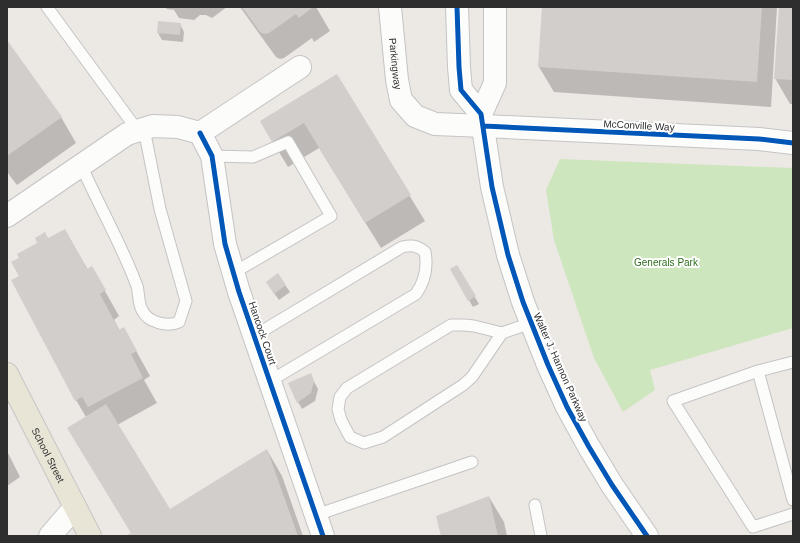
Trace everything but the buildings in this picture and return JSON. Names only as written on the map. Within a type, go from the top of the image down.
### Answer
[{"type":"main road","name":"School Street","points":[[7,374],[90,536]]},
{"type":"street","name":"Parkingway","points":[[390,7],[397,80],[401,100],[415,116],[435,124],[482,120]]},
{"type":"street","points":[[457,7],[461,90],[482,120]]},
{"type":"street","points":[[482,120],[495,82],[495,7]]},
{"type":"street","points":[[7,216],[127,134],[153,126],[178,127],[200,133],[300,67]]},
{"type":"street","name":"McConville Way","points":[[482,120],[793,143]]},
{"type":"street","name":"Walter J. Hannon Parkway","points":[[482,120],[492,187],[508,255],[531,324],[561,393],[588,447],[612,485],[648,536]]},
{"type":"street","name":"Hancock Court","points":[[200,133],[212,156],[225,244],[233,273],[323,536]]},
{"type":"street","points":[[50,536],[75,507]]},
{"type":"lane","points":[[47,7],[141,130],[160,209],[186,301],[179,322],[168,325],[157,322],[147,316],[142,310],[136,284],[126,259],[81,165]]},
{"type":"lane","points":[[212,156],[253,157],[288,142],[331,216],[233,273]]},
{"type":"lane","points":[[254,336],[402,247],[410,245],[419,247],[425,252],[426,273],[416,294],[270,381]]},
{"type":"lane","points":[[502,333],[472,377],[463,385],[383,437],[364,443],[350,437],[341,420],[338,409],[340,396],[347,388],[451,325],[474,326],[502,333],[531,324]]},
{"type":"lane","points":[[793,362],[758,371],[673,401],[754,527],[793,514]]},
{"type":"lane","points":[[758,371],[793,500]]},
{"type":"lane","points":[[316,515],[472,462]]},
{"type":"lane","points":[[535,506],[541,536]]},
{"type":"green space","name":"Generals Park","points":[[560,159],[793,168],[793,328],[650,370],[655,390],[623,412],[594,358],[554,240],[546,190]]},
{"type":"cycle path","points":[[457,7],[461,90],[481,114],[492,187],[508,255],[523,302],[548,365],[567,407],[612,485],[647,536]]},
{"type":"cycle path","points":[[484,126],[759,139],[793,143]]},
{"type":"cycle path","points":[[200,133],[212,156],[225,244],[239,292],[323,536]]}]
